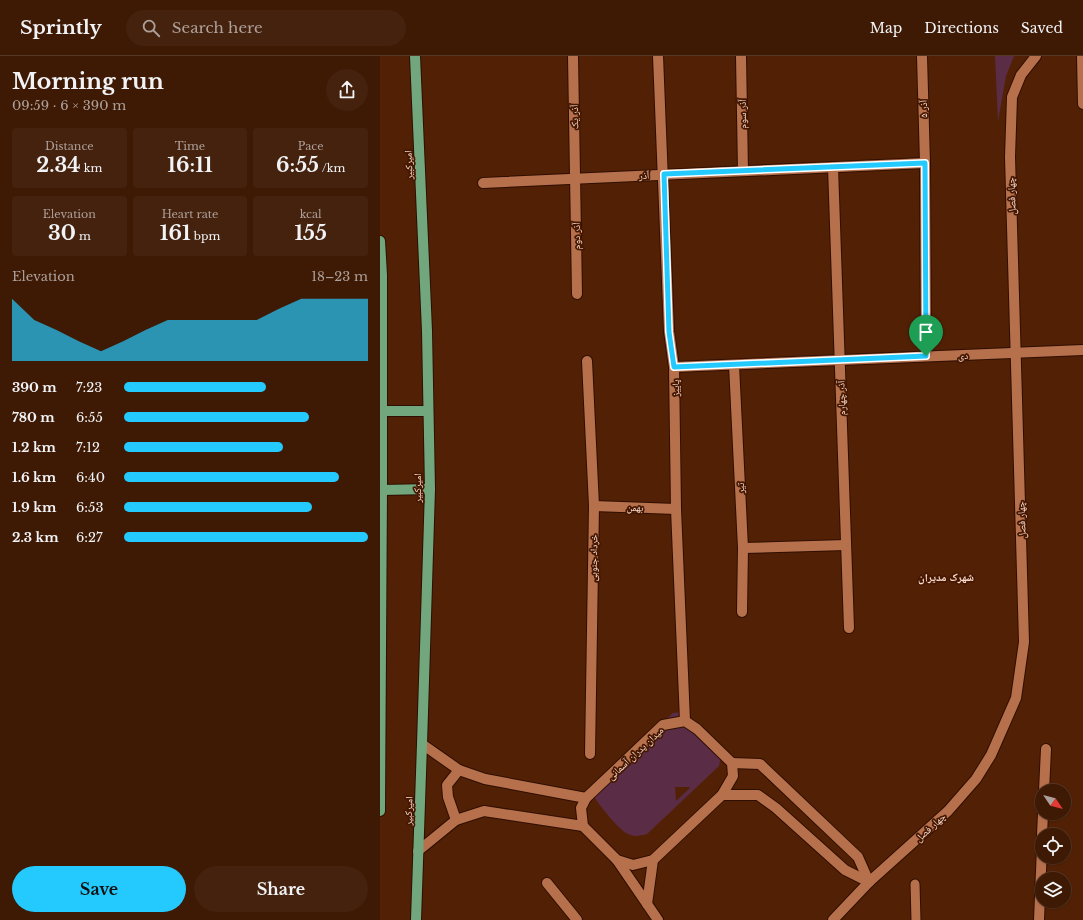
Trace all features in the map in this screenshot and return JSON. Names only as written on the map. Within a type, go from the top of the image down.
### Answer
[{"type":"main road","name":"امیرکبیر","points":[[416,56],[427,330],[430,489],[416,920]]},
{"type":"main road","points":[[380,241],[382,411],[380,811]]},
{"type":"main road","points":[[382,411],[428,410]]},
{"type":"main road","points":[[382,490],[430,489]]},
{"type":"street","name":"آذر یک","points":[[573,56],[575,178]]},
{"type":"street","name":"پاییز","points":[[658,56],[664,174],[669,332],[674,367],[676,509],[685,721]]},
{"type":"street","name":"آذر سوم","points":[[741,56],[743,171]]},
{"type":"street","name":"آذر ۵","points":[[922,56],[925,163],[926,356]]},
{"type":"street","name":"چهار فصل","points":[[833,920],[869,882],[948,811],[976,779],[991,755],[1016,698],[1024,642],[1010,157],[1012,97],[1021,75],[1036,56]]},
{"type":"street","points":[[1082,56],[1083,104]]},
{"type":"street","name":"آذر","points":[[483,183],[925,163]]},
{"type":"street","name":"آذر چهارم","points":[[833,167],[849,628]]},
{"type":"street","name":"آذر دوم","points":[[575,178],[577,294]]},
{"type":"street","name":"دی","points":[[674,367],[1083,350]]},
{"type":"street","name":"خرداد جنوبی","points":[[587,361],[594,506],[590,754]]},
{"type":"street","name":"تیر","points":[[734,364],[743,548],[742,612]]},
{"type":"street","name":"بهمن","points":[[594,506],[676,509]]},
{"type":"street","points":[[743,548],[846,545]]},
{"type":"street","points":[[617,860],[633,865],[653,860],[722,795],[733,776],[732,763],[697,729],[685,721]]},
{"type":"street","name":"میدان پدران آسمانی","points":[[586,798],[663,725],[685,721]]},
{"type":"street","points":[[422,744],[459,770],[485,779],[586,798],[580,808],[583,826],[617,860],[658,920]]},
{"type":"street","points":[[1044,784],[1046,749]]},
{"type":"street","points":[[732,763],[760,764],[858,857],[869,882]]},
{"type":"street","points":[[456,820],[448,797],[446,785],[459,770]]},
{"type":"street","points":[[722,795],[758,795],[776,808],[845,870],[869,882]]},
{"type":"street","points":[[418,851],[456,820],[484,811],[583,826]]},
{"type":"street","points":[[647,904],[653,860]]},
{"type":"street","points":[[1039,920],[1041,864]]},
{"type":"street","points":[[547,883],[577,920]]},
{"type":"lane","points":[[915,884],[916,920]]},
{"type":"shaded area","points":[[995,56],[1014,56],[1006,76],[998,121]]},
{"type":"shaded area","points":[[682,712],[722,752],[719,766],[647,834],[637,836],[630,835],[624,832],[615,823],[595,798],[598,783],[673,713]],"holes":[[[675,787],[690,788],[676,801]]]},
{"type":"district","name":"شهرک مدیران","points":[[946,577]]},
{"type":"route","points":[[925,163],[926,356],[674,367],[669,332],[664,174],[925,163]]}]
